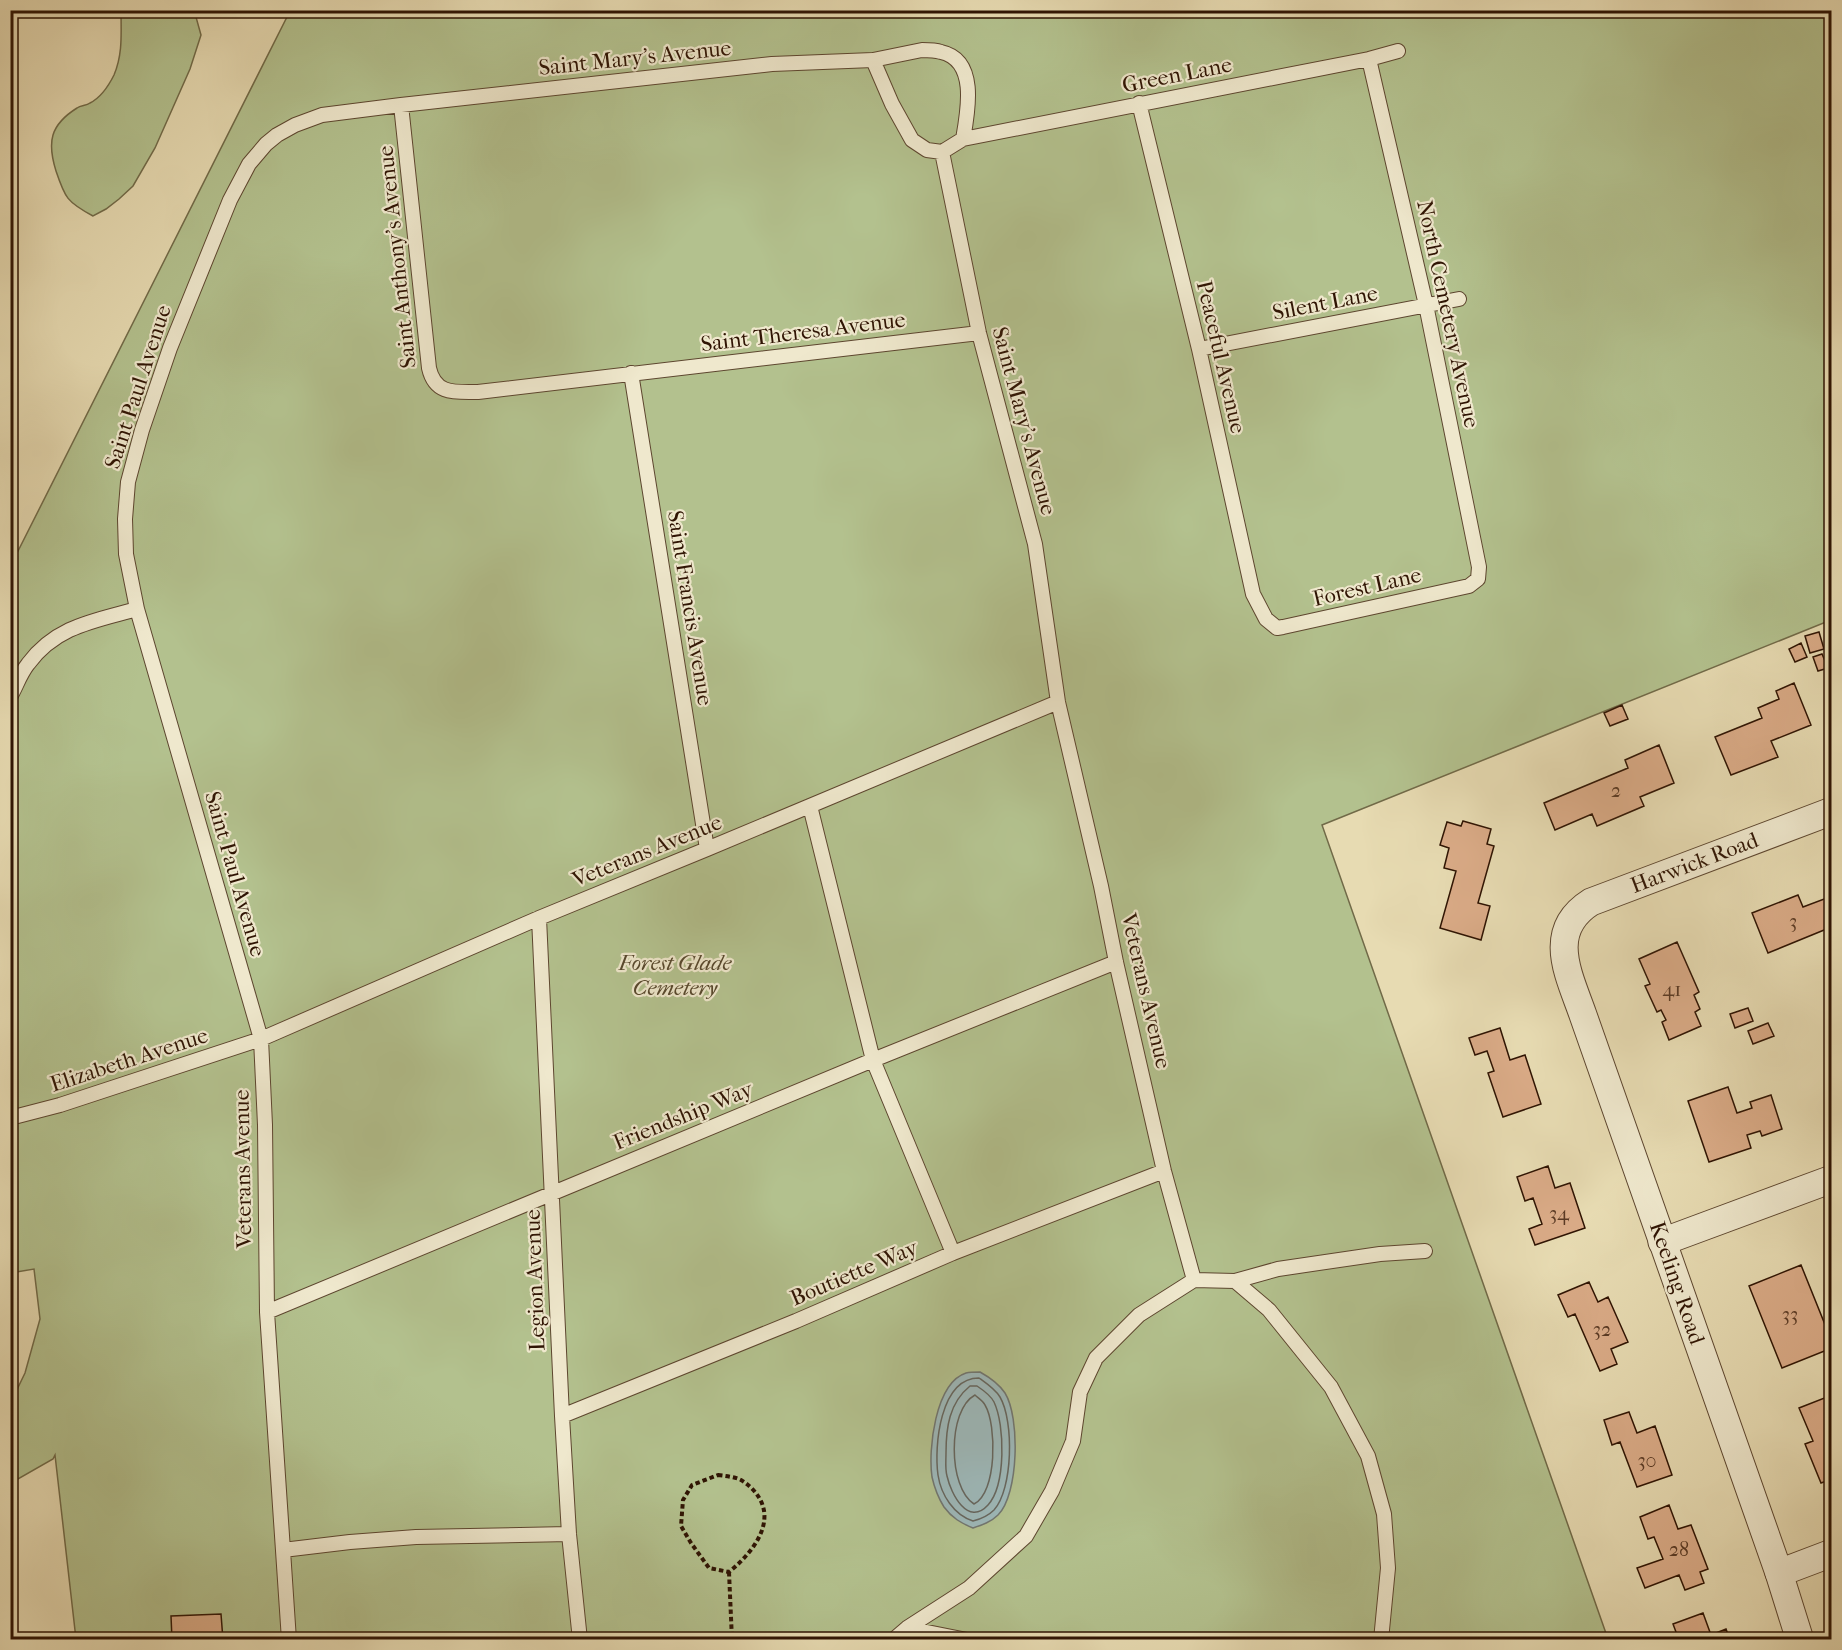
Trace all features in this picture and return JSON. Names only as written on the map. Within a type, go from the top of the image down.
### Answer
[{"type":"street","name":"Harwick Road","points":[[1568,926],[1583,906],[1598,898],[1832,811]]},
{"type":"street","name":"Keeling Road","points":[[1568,926],[1563,942],[1566,966],[1779,1573],[1800,1640]]},
{"type":"street","points":[[1662,1242],[1832,1179]]},
{"type":"street","points":[[1779,1573],[1832,1552]]},
{"type":"lane","name":"Saint Mary's Avenue","points":[[401,105],[772,64],[873,60],[922,50],[943,52],[960,62],[967,82],[968,114],[963,139]]},
{"type":"lane","name":"Green Lane","points":[[963,139],[1369,59],[1398,51]]},
{"type":"lane","name":"North Cemetery Avenue","points":[[1369,59],[1426,305],[1479,567],[1478,579]]},
{"type":"lane","points":[[873,60],[892,104],[912,140],[927,150],[942,152],[963,139]]},
{"type":"lane","name":"Peaceful Avenue","points":[[1139,104],[1199,349],[1253,594],[1266,619]]},
{"type":"lane","name":"Saint Anthony's Avenue","points":[[401,105],[429,368],[438,388],[456,392],[478,392],[631,373]]},
{"type":"lane","name":"Saint Paul Avenue","points":[[261,1039],[137,609],[126,554],[125,519],[128,482],[141,430],[170,348],[230,200],[249,164],[271,139],[295,125],[322,115],[401,105]]},
{"type":"lane","name":"Saint Mary's Avenue","points":[[942,152],[979,333],[1035,544],[1058,702]]},
{"type":"lane","name":"Silent Lane","points":[[1199,349],[1459,299]]},
{"type":"lane","name":"Saint Theresa Avenue","points":[[631,373],[979,333]]},
{"type":"lane","name":"Saint Francis Avenue","points":[[631,373],[707,849]]},
{"type":"lane","name":"Forest Lane","points":[[1266,619],[1277,628],[1283,627],[1469,586],[1478,579]]},
{"type":"lane","points":[[10,697],[26,666],[42,647],[60,633],[137,609]]},
{"type":"lane","name":"Veterans Avenue","points":[[289,1640],[267,1312],[265,1125],[261,1039],[539,918],[1058,702],[1164,1172],[1194,1280]]},
{"type":"lane","points":[[810,806],[873,1060],[953,1253]]},
{"type":"lane","name":"Legion Avenue","points":[[539,918],[562,1416],[569,1534],[580,1640]]},
{"type":"lane","name":"Friendship Way","points":[[267,1312],[873,1060],[1116,962]]},
{"type":"lane","name":"Elizabeth Avenue","points":[[10,1118],[60,1105],[261,1039]]},
{"type":"lane","name":"Boutiette Way","points":[[562,1416],[796,1321],[953,1253],[1164,1172]]},
{"type":"lane","points":[[894,1640],[907,1628],[969,1588],[1026,1536],[1052,1491],[1073,1441],[1080,1392],[1096,1358],[1139,1315],[1194,1280],[1235,1281],[1278,1269],[1380,1254],[1425,1251]]},
{"type":"lane","points":[[1235,1281],[1269,1310],[1332,1387],[1368,1456],[1384,1514],[1388,1568],[1381,1640]]},
{"type":"lane","points":[[283,1550],[416,1537],[569,1534]]},
{"type":"lane","points":[[907,1628],[968,1640]]},
{"type":"path","points":[[718,1474],[741,1480],[754,1490],[761,1500],[766,1515],[762,1532],[747,1556],[729,1572],[710,1568],[681,1526],[683,1500],[692,1485],[718,1474]]},
{"type":"path","points":[[729,1572],[732,1640]]},
{"type":"green space","points":[[121,11],[192,11],[201,35],[190,69],[155,148],[133,186],[106,209],[93,216],[72,203],[65,193],[53,161],[53,135],[68,114],[97,98],[114,75],[120,51]]},
{"type":"green space","name":"Forest Glade Cemetery","points":[[290,11],[1831,11],[1831,620],[1322,825],[1608,1639],[76,1639],[55,1455],[53,1459],[11,1483],[11,1402],[25,1373],[40,1319],[34,1269],[10,1273],[10,567]]},
{"type":"water","points":[[980,1372],[1000,1387],[1010,1404],[1015,1455],[1010,1490],[1005,1505],[992,1520],[973,1528],[954,1517],[942,1504],[932,1477],[931,1451],[936,1419],[947,1390],[955,1379],[966,1373]]},
{"type":"building","points":[[1819,632],[1824,649],[1810,653],[1805,636]]},
{"type":"building","points":[[1801,643],[1807,657],[1795,662],[1789,649]]},
{"type":"building","points":[[1822,654],[1828,668],[1818,671],[1813,657]]},
{"type":"building","points":[[1794,683],[1811,725],[1771,741],[1778,757],[1731,775],[1715,737],[1762,718],[1758,708],[1779,699],[1776,691]]},
{"type":"building","points":[[1622,705],[1628,719],[1610,726],[1604,713]]},
{"type":"building","points":[[1659,745],[1674,783],[1640,797],[1644,806],[1597,826],[1592,814],[1555,830],[1544,803],[1628,768],[1625,760]]},
{"type":"building","points":[[1463,821],[1491,829],[1487,844],[1494,846],[1478,903],[1490,906],[1481,940],[1440,928],[1456,871],[1444,868],[1449,848],[1440,845],[1447,822],[1461,826]]},
{"type":"building","points":[[1798,895],[1803,907],[1832,896],[1832,933],[1829,928],[1768,953],[1752,913]]},
{"type":"building","points":[[1677,942],[1699,992],[1694,995],[1700,1009],[1695,1012],[1701,1026],[1669,1040],[1662,1022],[1666,1020],[1661,1010],[1657,1012],[1645,986],[1650,984],[1639,959]]},
{"type":"building","points":[[1748,1008],[1753,1021],[1735,1028],[1730,1014]]},
{"type":"building","points":[[1768,1023],[1774,1036],[1753,1044],[1748,1031]]},
{"type":"building","points":[[1500,1028],[1510,1060],[1525,1055],[1541,1104],[1503,1117],[1488,1073],[1494,1071],[1487,1051],[1475,1055],[1469,1038]]},
{"type":"building","points":[[1728,1087],[1737,1113],[1752,1108],[1750,1102],[1771,1095],[1782,1129],[1762,1136],[1760,1131],[1747,1135],[1751,1148],[1709,1162],[1688,1101]]},
{"type":"building","points":[[1548,1166],[1555,1188],[1570,1183],[1585,1228],[1535,1245],[1529,1229],[1542,1224],[1533,1198],[1525,1201],[1517,1177]]},
{"type":"building","points":[[1801,1265],[1832,1342],[1832,1348],[1782,1368],[1749,1286]]},
{"type":"building","points":[[1589,1282],[1598,1302],[1608,1297],[1628,1342],[1611,1349],[1617,1364],[1600,1371],[1575,1314],[1568,1317],[1558,1295]]},
{"type":"building","points":[[1832,1395],[1832,1479],[1821,1483],[1805,1444],[1813,1441],[1799,1408]]},
{"type":"building","points":[[1629,1412],[1637,1433],[1655,1426],[1672,1475],[1637,1487],[1620,1442],[1612,1445],[1604,1420]]},
{"type":"building","points":[[1669,1505],[1678,1529],[1691,1525],[1708,1569],[1700,1572],[1704,1583],[1685,1590],[1679,1575],[1645,1588],[1637,1568],[1663,1559],[1654,1537],[1648,1539],[1640,1517]]},
{"type":"building","points":[[1703,1613],[1711,1635],[1726,1629],[1730,1640],[1679,1640],[1673,1624]]},
{"type":"building","points":[[221,1614],[223,1640],[172,1640],[171,1616]]}]
